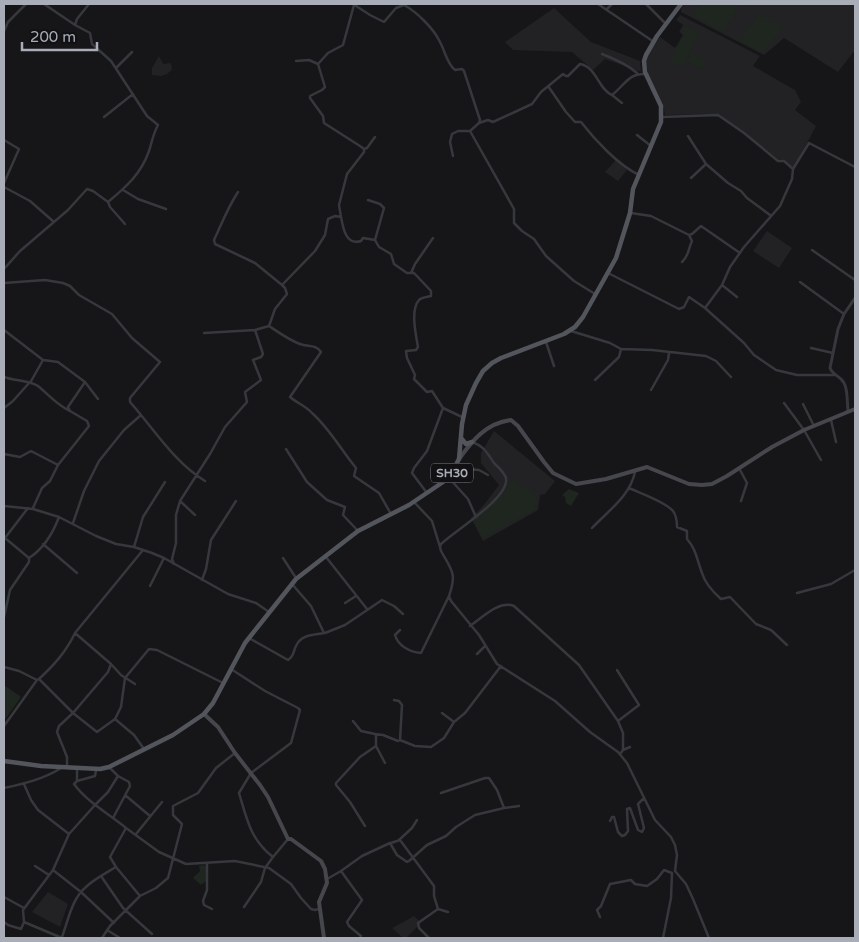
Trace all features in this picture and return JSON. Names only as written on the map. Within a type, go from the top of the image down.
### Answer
[{"type":"main road","points":[[662,117],[659,100],[646,74],[644,61],[654,42],[681,4]]},
{"type":"main road","name":"SH30","points":[[4,761],[96,770],[109,767],[185,728],[204,714],[213,703],[249,638],[296,579],[358,531],[390,512],[414,502],[451,476],[459,460],[460,437],[466,405],[483,371],[501,358],[546,342],[570,330],[583,317],[596,295],[622,243],[630,213],[633,189],[662,117]]},
{"type":"main road","points":[[459,460],[472,442],[490,427],[511,420],[518,426],[553,473],[576,484],[606,479],[647,467],[689,484],[712,484],[772,447],[804,430],[855,409]]},
{"type":"main road","points":[[460,437],[464,444],[472,442]]},
{"type":"main road","points":[[460,444],[464,448],[468,447]]},
{"type":"main road","points":[[204,714],[223,732],[234,753],[268,797],[288,839],[292,839],[320,861],[325,868],[326,886],[320,897],[324,938]]},
{"type":"street","points":[[4,30],[8,22],[26,4]]},
{"type":"street","points":[[44,4],[90,33],[92,44],[116,68],[147,116],[158,125],[148,152],[132,182],[108,202]]},
{"type":"street","points":[[75,25],[77,19],[89,4]]},
{"type":"street","points":[[318,64],[328,53],[343,45],[354,4],[384,22],[396,8],[404,5],[429,26],[439,40],[450,66],[455,70],[462,69],[464,71],[480,120],[479,123]]},
{"type":"street","points":[[598,4],[654,42]]},
{"type":"street","points":[[607,9],[612,4]]},
{"type":"street","points":[[646,4],[666,24]]},
{"type":"street","points":[[116,68],[132,52]]},
{"type":"street","points":[[602,54],[631,68],[636,73],[646,74]]},
{"type":"street","points":[[296,61],[309,60],[318,64],[325,86],[322,90],[310,96],[310,98],[323,116],[324,124],[364,149]]},
{"type":"street","points":[[453,156],[450,142],[452,134],[458,130],[470,131],[479,123],[488,120],[493,122],[530,105],[561,74],[568,76],[582,64],[593,72],[605,90],[622,103]]},
{"type":"street","points":[[612,95],[636,73]]},
{"type":"street","points":[[548,86],[575,122],[581,122],[589,133],[624,166],[639,175]]},
{"type":"street","points":[[104,117],[133,94]]},
{"type":"street","points":[[662,117],[718,115],[744,133],[778,161],[784,161],[793,169]]},
{"type":"street","points":[[470,131],[514,209],[513,221],[516,226],[534,239],[546,256],[574,281],[596,295]]},
{"type":"street","points":[[637,135],[651,146]]},
{"type":"street","points":[[375,136],[368,148],[364,149],[359,161],[347,174],[339,205],[340,217],[346,236],[352,241],[359,242],[362,238],[375,240]]},
{"type":"street","points":[[688,136],[706,164],[771,215]]},
{"type":"street","points":[[4,140],[19,149],[4,185],[30,201],[54,222]]},
{"type":"street","points":[[705,308],[722,285],[740,252],[780,206],[792,179],[793,169],[809,143],[855,167]]},
{"type":"street","points":[[691,178],[706,164]]},
{"type":"street","points":[[4,269],[20,251],[68,210],[87,189],[108,202],[125,224]]},
{"type":"street","points":[[123,190],[138,199],[166,209]]},
{"type":"street","points":[[238,192],[227,207],[226,214],[214,240],[215,244],[255,263],[286,288],[287,294],[275,309],[269,326]]},
{"type":"street","points":[[368,200],[380,204],[384,208],[375,240],[379,247],[391,254],[394,264],[406,273],[413,272],[430,289],[432,294],[418,301],[414,316],[418,347],[416,350],[406,351],[407,358],[414,372],[414,379],[427,392],[432,391],[443,408],[464,417]]},
{"type":"street","points":[[630,213],[651,216],[689,235],[692,241],[688,255],[682,262]]},
{"type":"street","points":[[282,285],[315,251],[325,235],[328,220],[335,216],[340,217]]},
{"type":"street","points":[[335,216],[342,222]]},
{"type":"street","points":[[689,235],[701,226],[740,252]]},
{"type":"street","points":[[411,273],[415,264],[434,238]]},
{"type":"street","points":[[812,250],[855,280]]},
{"type":"street","points":[[608,273],[679,309],[682,309],[689,297],[705,308],[744,343],[754,355],[776,370],[797,375],[835,375]]},
{"type":"street","points":[[4,283],[45,280],[63,283],[70,286],[79,296],[112,314],[132,338],[160,362],[130,398],[130,402],[179,460],[196,476],[205,481]]},
{"type":"street","points":[[800,282],[844,314]]},
{"type":"street","points":[[722,285],[737,297]]},
{"type":"street","points":[[848,411],[846,385],[830,368],[838,329],[844,314],[855,298]]},
{"type":"street","points":[[204,333],[255,330],[269,326],[301,344],[320,349],[321,352],[290,397],[307,408],[333,436],[344,454],[356,468],[354,476],[379,493],[390,512]]},
{"type":"street","points":[[4,330],[43,360],[58,362],[84,382],[98,399]]},
{"type":"street","points":[[174,564],[172,559],[176,543],[176,515],[180,501],[225,427],[247,402],[245,392],[262,380],[253,360],[261,357],[263,354],[255,330]]},
{"type":"street","points":[[570,330],[621,349],[706,356],[716,361],[731,376]]},
{"type":"street","points":[[546,342],[554,366]]},
{"type":"street","points":[[811,348],[833,353]]},
{"type":"street","points":[[595,380],[619,357],[621,349]]},
{"type":"street","points":[[650,390],[668,360],[670,353]]},
{"type":"street","points":[[4,408],[30,383],[43,360]]},
{"type":"street","points":[[4,377],[38,386],[59,405],[88,421],[89,424],[58,465],[50,481],[42,488],[33,509]]},
{"type":"street","points":[[70,411],[68,404],[84,382]]},
{"type":"street","points":[[292,385],[296,389]]},
{"type":"street","points":[[784,403],[804,430],[821,460]]},
{"type":"street","points":[[803,404],[814,426]]},
{"type":"street","points":[[428,493],[412,473],[427,451],[443,408]]},
{"type":"street","points":[[73,523],[84,491],[99,461],[124,430],[141,415]]},
{"type":"street","points":[[831,418],[836,442]]},
{"type":"street","points":[[440,547],[445,540],[492,503],[506,483],[506,477],[483,447],[472,442]]},
{"type":"street","points":[[286,449],[307,482],[327,500],[345,507],[343,514],[358,531]]},
{"type":"street","points":[[4,454],[20,457],[31,451],[58,465]]},
{"type":"street","points":[[738,468],[747,483],[741,501]]},
{"type":"street","points":[[451,476],[461,475],[466,469],[479,470],[488,475]]},
{"type":"street","points":[[592,528],[622,498],[632,482],[635,470]]},
{"type":"street","points":[[451,476],[468,499],[476,517]]},
{"type":"street","points":[[134,547],[144,517],[165,482]]},
{"type":"street","points":[[629,488],[668,506],[674,512],[677,527],[688,531],[687,539],[693,546],[702,573],[716,595],[721,599],[730,598],[756,624],[771,630],[787,645]]},
{"type":"street","points":[[180,501],[195,515]]},
{"type":"street","points":[[202,580],[212,540],[236,501]]},
{"type":"street","points":[[400,630],[395,634],[400,644],[413,652],[421,653],[454,582],[454,576],[440,547],[434,524],[414,502]]},
{"type":"street","points":[[4,506],[33,509],[59,517],[116,544],[134,547],[164,558],[228,594],[256,603],[269,612]]},
{"type":"street","points":[[28,508],[5,538],[29,558]]},
{"type":"street","points":[[4,617],[10,590],[29,562],[29,558],[38,551],[51,534],[59,517]]},
{"type":"street","points":[[43,544],[77,573]]},
{"type":"street","points":[[4,726],[38,680],[68,648],[75,633],[122,573],[143,550]]},
{"type":"street","points":[[325,555],[367,609]]},
{"type":"street","points":[[150,586],[164,558]]},
{"type":"street","points":[[283,558],[296,579]]},
{"type":"street","points":[[797,593],[831,584],[855,570]]},
{"type":"street","points":[[292,583],[311,606],[324,633]]},
{"type":"street","points":[[345,603],[356,596]]},
{"type":"street","points":[[449,596],[470,626],[479,635],[497,664],[555,701],[590,732],[620,754],[628,763],[656,820],[671,837],[675,845],[677,855],[663,938]]},
{"type":"street","points":[[249,638],[288,660],[300,639],[305,636],[324,633],[345,624],[382,600],[394,606],[403,614]]},
{"type":"street","points":[[470,626],[501,605],[514,606],[579,665],[618,721],[623,733],[620,754]]},
{"type":"street","points":[[75,633],[125,678],[135,684]]},
{"type":"street","points":[[477,654],[485,646]]},
{"type":"street","points":[[4,667],[19,671],[38,680],[73,713],[97,732],[115,719],[121,707],[125,678],[149,649],[157,650],[224,683]]},
{"type":"street","points":[[4,788],[24,784],[65,767],[67,757],[57,732],[59,726],[73,713],[108,672],[111,664]]},
{"type":"street","points":[[353,721],[361,731],[383,735],[398,742],[400,740],[415,746],[431,747],[444,738],[454,722],[465,713],[501,666]]},
{"type":"street","points":[[231,669],[265,691],[300,710],[290,743],[251,773],[239,793],[248,824],[263,849],[273,857]]},
{"type":"street","points":[[617,670],[640,705],[618,721]]},
{"type":"street","points":[[394,700],[399,701],[402,705],[400,740]]},
{"type":"street","points":[[442,713],[454,722]]},
{"type":"street","points":[[115,719],[134,735],[145,750]]},
{"type":"street","points":[[375,734],[376,746],[385,763]]},
{"type":"street","points":[[365,826],[350,802],[336,785],[336,782],[360,757],[376,746]]},
{"type":"street","points":[[622,750],[630,747]]},
{"type":"street","points":[[102,938],[114,922],[140,896],[156,888],[168,878],[182,824],[174,815],[174,806],[198,793],[216,768],[234,753]]},
{"type":"street","points":[[109,767],[130,784],[113,818]]},
{"type":"street","points":[[76,768],[77,781],[74,784],[78,789],[150,846],[189,865],[235,862],[274,871],[291,884],[300,898],[311,909],[320,909]]},
{"type":"street","points":[[77,781],[95,776],[96,770]]},
{"type":"street","points":[[4,922],[13,928],[22,929],[24,908],[53,870],[69,834],[108,792],[118,776]]},
{"type":"street","points":[[441,793],[490,778],[504,808]]},
{"type":"street","points":[[24,784],[38,810],[69,834]]},
{"type":"street","points":[[125,795],[150,816]]},
{"type":"street","points":[[610,820],[614,817],[618,832],[622,836],[625,835],[628,831],[627,809],[630,808],[638,830],[642,832],[644,828],[638,804],[645,798]]},
{"type":"street","points":[[136,834],[162,802]]},
{"type":"street","points":[[390,844],[397,855],[407,862],[427,845],[446,836],[475,815],[518,806]]},
{"type":"street","points":[[327,879],[362,856],[398,840],[412,828],[417,820]]},
{"type":"street","points":[[126,828],[110,857],[140,896]]},
{"type":"street","points":[[244,907],[261,882],[265,868],[288,839]]},
{"type":"street","points":[[398,840],[434,886],[434,896],[438,909]]},
{"type":"street","points":[[207,863],[207,890],[203,901],[204,905],[212,909]]},
{"type":"street","points":[[34,866],[49,875]]},
{"type":"street","points":[[24,922],[62,938],[76,900],[81,892],[85,887],[116,867]]},
{"type":"street","points":[[53,870],[114,922]]},
{"type":"street","points":[[600,918],[597,910],[601,906],[610,884],[631,880],[635,884],[647,886],[658,879],[664,870],[674,872],[686,884],[709,938]]},
{"type":"street","points":[[341,871],[362,900],[347,924],[359,934],[360,938]]},
{"type":"street","points":[[101,876],[126,910],[152,934]]},
{"type":"street","points":[[4,898],[24,908]]},
{"type":"street","points":[[438,909],[448,912]]},
{"type":"street","points":[[429,938],[419,928],[418,923],[438,909]]},
{"type":"street","points":[[107,930],[120,938]]},
{"type":"shaded area","points":[[684,4],[855,4],[855,50],[838,72],[784,38],[764,55],[681,12]]},
{"type":"shaded area","points":[[700,4],[739,4],[724,32],[693,16]]},
{"type":"shaded area","points":[[554,8],[591,42],[640,61],[641,72],[605,59],[593,70],[572,52],[513,50],[505,42]]},
{"type":"shaded area","points":[[759,14],[782,27],[763,53],[739,41]]},
{"type":"shaded area","points":[[680,15],[760,56],[753,66],[795,90],[801,102],[795,110],[816,126],[794,168],[784,160],[778,159],[718,114],[665,115],[663,105],[648,74],[646,62],[649,53],[660,37],[675,48],[683,35],[679,32],[683,25],[676,20]]},
{"type":"shaded area","points":[[686,26],[699,34],[682,67],[670,61],[684,34],[682,32]]},
{"type":"shaded area","points":[[691,53],[706,61],[702,69],[687,61]]},
{"type":"shaded area","points":[[159,56],[163,64],[171,63],[172,70],[161,76],[152,75],[152,68]]},
{"type":"shaded area","points":[[616,160],[627,170],[618,181],[605,172]]},
{"type":"shaded area","points":[[767,231],[792,248],[779,268],[753,251]]},
{"type":"shaded area","points":[[494,431],[555,481],[545,494],[540,495],[538,510],[483,541],[471,518],[499,485],[481,463],[481,453]]},
{"type":"shaded area","points":[[512,480],[522,489],[524,487],[537,497],[534,510],[483,538],[473,521],[487,510]]},
{"type":"shaded area","points":[[569,489],[579,493],[571,506],[566,503],[565,497],[562,495]]},
{"type":"shaded area","points":[[4,685],[21,697],[4,721]]},
{"type":"shaded area","points":[[199,866],[208,867],[208,880],[201,885],[193,878],[200,871]]},
{"type":"shaded area","points":[[48,892],[68,904],[60,927],[32,912]]},
{"type":"shaded area","points":[[414,916],[421,923],[406,938],[403,938],[392,928]]}]
